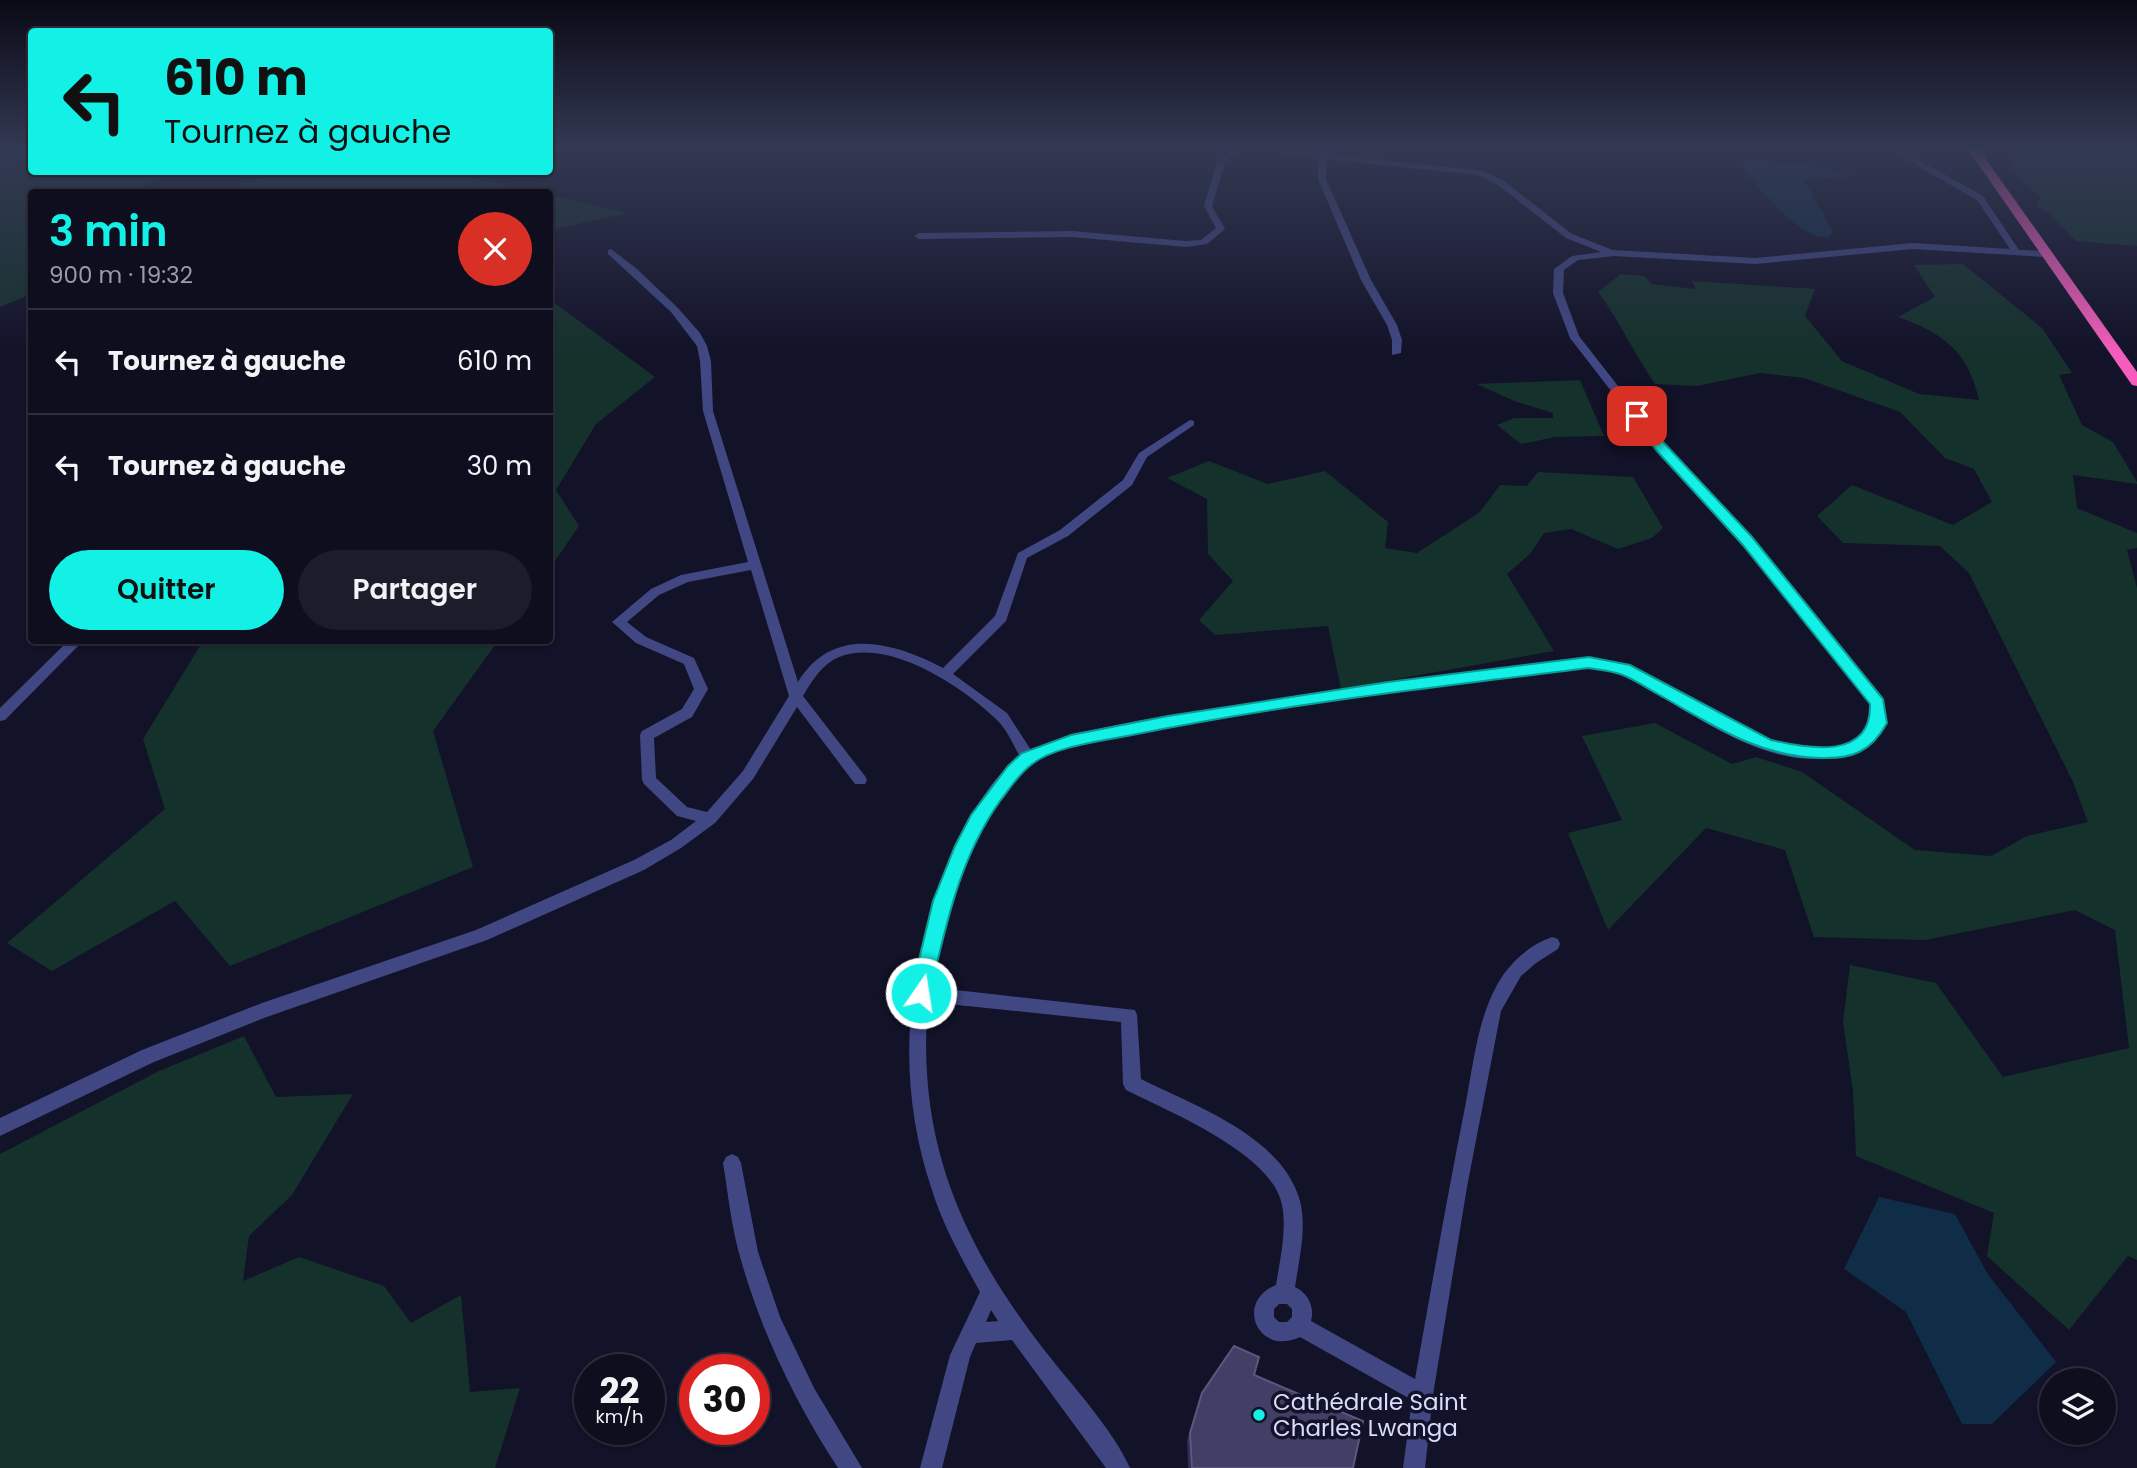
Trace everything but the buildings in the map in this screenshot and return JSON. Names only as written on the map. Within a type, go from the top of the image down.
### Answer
[{"type":"highway","points":[[2020,217],[2137,382]]},
{"type":"street","points":[[919,236],[1072,234],[1150,242],[1204,242],[1220,229],[1213,217]]},
{"type":"street","points":[[1338,217],[1366,280],[1392,325],[1397,340],[1396,353]]},
{"type":"street","points":[[1544,217],[1569,236],[1614,253]]},
{"type":"street","points":[[1992,217],[2015,250]]},
{"type":"street","points":[[1119,1468],[1093,1427],[990,1291],[954,1222],[932,1168],[916,1089],[914,1049],[921,993],[942,901],[963,846],[993,797],[1028,758],[1071,742],[1168,722],[1388,687],[1589,662],[1625,669],[1742,734],[1768,745],[1794,751],[1842,752],[1857,748],[1868,739],[1879,723],[1878,703],[1747,541],[1660,447],[1574,335],[1558,293],[1559,270],[1575,258],[1614,253],[1755,261],[1877,247],[2015,250],[2046,254]]},
{"type":"street","points":[[611,252],[645,281],[702,346],[704,394],[708,411],[795,695],[860,780]]},
{"type":"street","points":[[945,674],[1001,618],[1022,556],[1064,533],[1128,482],[1143,455],[1190,423]]},
{"type":"street","points":[[710,819],[682,812],[649,780],[647,735],[687,713],[701,689],[689,661],[641,640],[618,622],[654,592],[685,578],[756,565]]},
{"type":"street","points":[[0,716],[74,644]]},
{"type":"street","points":[[0,1126],[148,1056],[262,1012],[481,935],[639,865],[676,844],[710,819],[748,775],[795,695],[822,658],[858,649],[893,651],[945,674],[1004,719],[1028,758]]},
{"type":"street","points":[[1414,1468],[1423,1395],[1458,1187],[1493,1010],[1505,983],[1523,961],[1552,944]]},
{"type":"street","points":[[921,993],[1129,1015],[1132,1084],[1242,1142],[1275,1166],[1284,1181],[1291,1202],[1285,1293]]},
{"type":"street","points":[[732,1163],[751,1263],[784,1354],[828,1435],[851,1468]]},
{"type":"street","points":[[931,1468],[960,1355],[990,1291]]},
{"type":"street","points":[[1285,1293],[1298,1303],[1301,1310],[1299,1325],[1294,1331],[1280,1333],[1273,1330],[1264,1316],[1266,1301],[1271,1295],[1285,1293]]},
{"type":"street","points":[[1299,1325],[1423,1395]]},
{"type":"street","points":[[972,1333],[1018,1330]]},
{"type":"green space","points":[[0,217],[28,217],[28,295],[0,307]]},
{"type":"green space","points":[[553,217],[612,217],[553,229]]},
{"type":"green space","points":[[2052,217],[2137,217],[2137,246],[2076,241]]},
{"type":"green space","points":[[1963,264],[2042,328],[2072,373],[2059,375],[2082,425],[2113,442],[2137,482],[2073,475],[2077,508],[2137,533],[2137,548],[2127,550],[2137,588],[2137,1260],[2128,1256],[2069,1330],[1987,1256],[1994,1213],[1856,1156],[1853,1091],[1843,1022],[1850,965],[1936,983],[2003,1077],[2129,1048],[2115,930],[2075,910],[1925,940],[1814,937],[1785,850],[1706,828],[1608,930],[1568,833],[1622,820],[1582,736],[1655,723],[1732,764],[1756,757],[1802,772],[1915,850],[1991,856],[2027,836],[2088,822],[2073,782],[1969,573],[1940,546],[1843,543],[1817,516],[1852,485],[1953,525],[1992,502],[1974,469],[1945,458],[1900,412],[1804,378],[1760,373],[1697,386],[1655,384],[1598,292],[1621,274],[1644,276],[1651,284],[1696,289],[1692,281],[1815,289],[1805,316],[1842,361],[1919,394],[1979,400],[1968,369],[1952,346],[1929,330],[1898,317],[1935,297],[1914,265]]},
{"type":"green space","points":[[553,300],[655,377],[596,424],[556,490],[579,526],[553,564]]},
{"type":"green space","points":[[1580,380],[1604,436],[1555,437],[1521,444],[1497,425],[1514,418],[1553,418],[1553,413],[1514,401],[1477,384]]},
{"type":"green space","points":[[1209,461],[1268,484],[1325,471],[1388,522],[1385,548],[1417,553],[1480,512],[1500,485],[1527,486],[1538,472],[1633,477],[1663,528],[1652,538],[1618,549],[1571,529],[1544,533],[1530,554],[1507,574],[1554,651],[1341,689],[1328,626],[1215,635],[1199,620],[1233,581],[1208,554],[1207,499],[1167,478]]},
{"type":"green space","points":[[201,644],[496,644],[433,731],[473,867],[230,966],[175,901],[52,971],[7,943],[165,809],[143,739]]},
{"type":"green space","points":[[244,1036],[276,1097],[353,1094],[292,1195],[249,1236],[243,1281],[299,1257],[384,1286],[411,1323],[461,1295],[470,1392],[520,1388],[495,1468],[0,1468],[0,1154],[159,1071]]},
{"type":"water","points":[[1786,217],[1825,217],[1833,231],[1830,236],[1820,237]]},
{"type":"water","points":[[1879,1197],[1955,1214],[1987,1273],[2056,1362],[2050,1368],[2039,1368],[2039,1378],[1992,1424],[1962,1424],[1906,1312],[1844,1269]]},
{"type":"place","name":"Cathédrale Saint Charles Lwanga","points":[[1259,1415]]},
{"type":"route","points":[[921,993],[942,901],[963,846],[977,820],[1014,771],[1028,758],[1071,742],[1168,722],[1388,687],[1589,662],[1625,669],[1742,734],[1768,745],[1816,753],[1842,752],[1857,748],[1868,739],[1879,723],[1878,703],[1747,541],[1660,447],[1637,416]]}]
